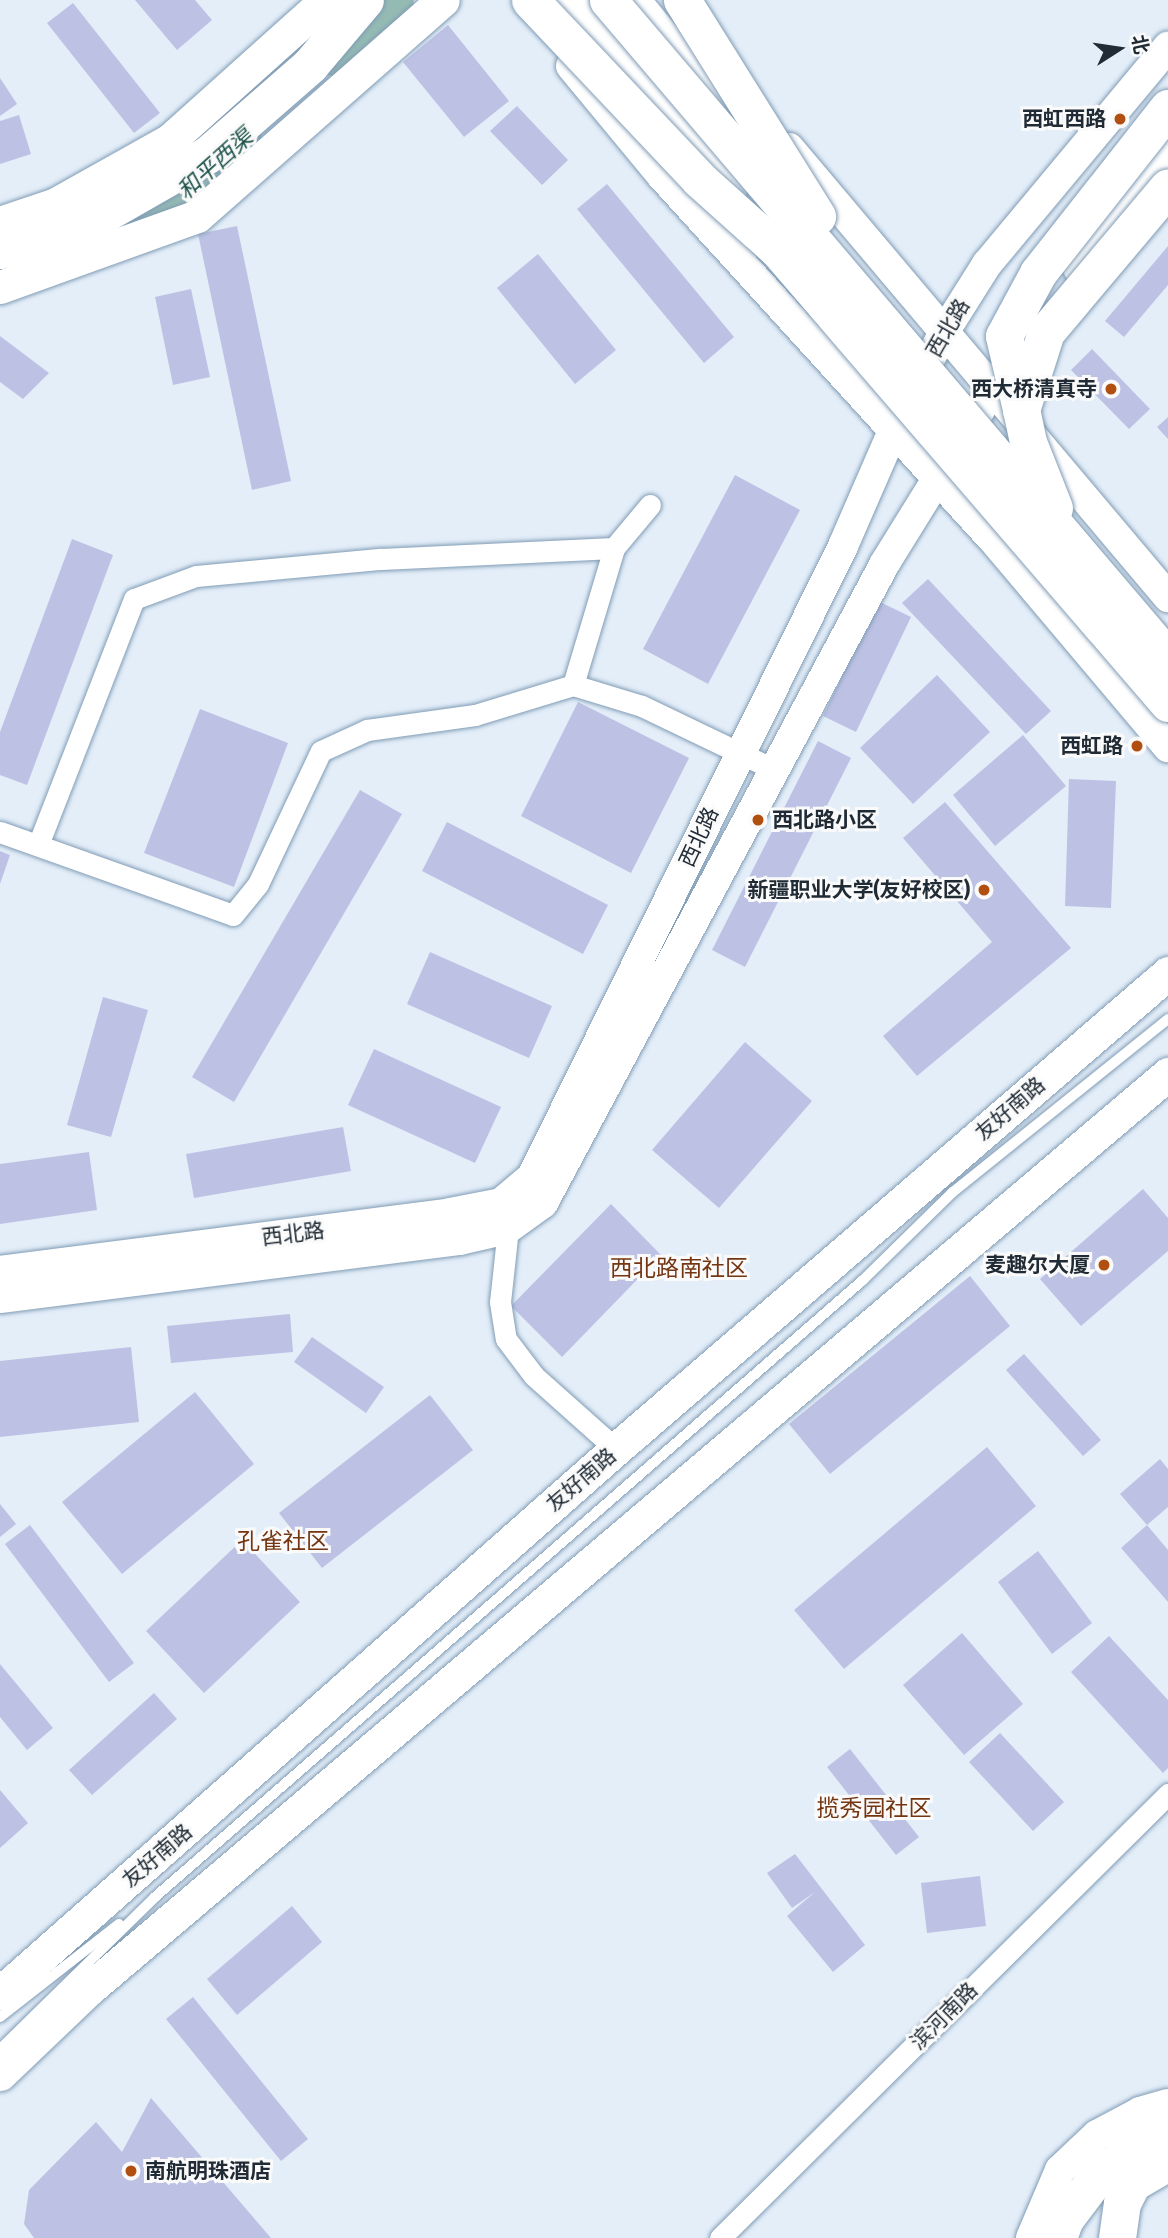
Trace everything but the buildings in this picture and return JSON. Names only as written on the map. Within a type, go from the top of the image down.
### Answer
[{"type":"highway","points":[[0,250],[90,222],[207,155],[310,65],[365,0]]},
{"type":"highway","points":[[530,0],[699,179],[778,250]]},
{"type":"highway","points":[[569,0],[778,250],[1168,703]]},
{"type":"highway","points":[[608,0],[1168,657]]},
{"type":"highway","points":[[682,0],[874,309]]},
{"type":"highway","points":[[1088,566],[1047,495],[1021,410],[1004,336],[1038,273],[1168,108]]},
{"type":"highway","points":[[1021,410],[1046,332],[1168,187]]},
{"type":"highway","points":[[1058,2238],[1065,2219],[1098,2175],[1144,2141],[1168,2134]]},
{"type":"highway","points":[[1117,2238],[1122,2203],[1132,2183],[1168,2162]]},
{"type":"main road","points":[[0,223],[56,204],[170,140],[326,0]]},
{"type":"main road","points":[[0,287],[197,216],[443,0]]},
{"type":"main road","points":[[515,0],[662,176],[893,434],[944,467]]},
{"type":"main road","points":[[554,0],[904,406],[992,537],[1168,747]]},
{"type":"main road","points":[[635,0],[939,342]]},
{"type":"main road","points":[[661,0],[986,398],[1168,597]]},
{"type":"main road","name":"西北路","points":[[0,1271],[450,1213],[501,1203],[532,1177],[739,751],[843,546],[904,406],[939,342],[987,264],[1168,47]]},
{"type":"main road","name":"西北路","points":[[0,1298],[460,1240],[507,1229],[543,1203],[573,1151],[771,768],[944,467],[986,398],[1168,152]]},
{"type":"main road","points":[[986,398],[1168,636]]},
{"type":"main road","name":"友好南路","points":[[0,1993],[616,1449],[1168,973]]},
{"type":"main road","points":[[0,2074],[89,1989],[1168,1074]]},
{"type":"main road","points":[[1031,2238],[1060,2171],[1078,2152],[1097,2135],[1140,2112],[1168,2104]]},
{"type":"street","points":[[573,685],[614,548],[650,505]]},
{"type":"street","points":[[38,845],[134,599],[196,576],[381,559],[614,548]]},
{"type":"street","points":[[0,832],[233,915],[258,884],[321,751],[367,730],[475,715],[573,685],[642,706],[771,768]]},
{"type":"street","points":[[515,1191],[507,1229],[500,1302],[506,1339],[534,1376],[616,1449]]},
{"type":"street","name":"滨河南路","points":[[720,2238],[1168,1794]]},
{"type":"lane","points":[[0,2017],[155,1897],[862,1281],[953,1192],[1168,1019]]},
{"type":"lane","points":[[0,2049],[155,1897]]},
{"type":"waterway","name":"和平西渠","points":[[334,54],[392,0]]},
{"type":"waterway","name":"和平西渠","points":[[76,244],[106,235],[181,197],[240,142]]},
{"type":"place","name":"西虹西路","points":[[1120,119]]},
{"type":"place","name":"西大桥清真寺","points":[[1111,389]]},
{"type":"place","name":"西虹路","points":[[1137,746]]},
{"type":"place","name":"西北路小区","points":[[758,820]]},
{"type":"place","name":"新疆职业大学(友好校区)","points":[[984,890]]},
{"type":"place","name":"麦趣尔大厦","points":[[1104,1265]]},
{"type":"place","name":"南航明珠酒店","points":[[131,2171]]},
{"type":"district","name":"西北路南社区","points":[[679,1268]]},
{"type":"district","name":"孔雀社区","points":[[283,1541]]},
{"type":"district","name":"揽秀园社区","points":[[874,1808]]}]
